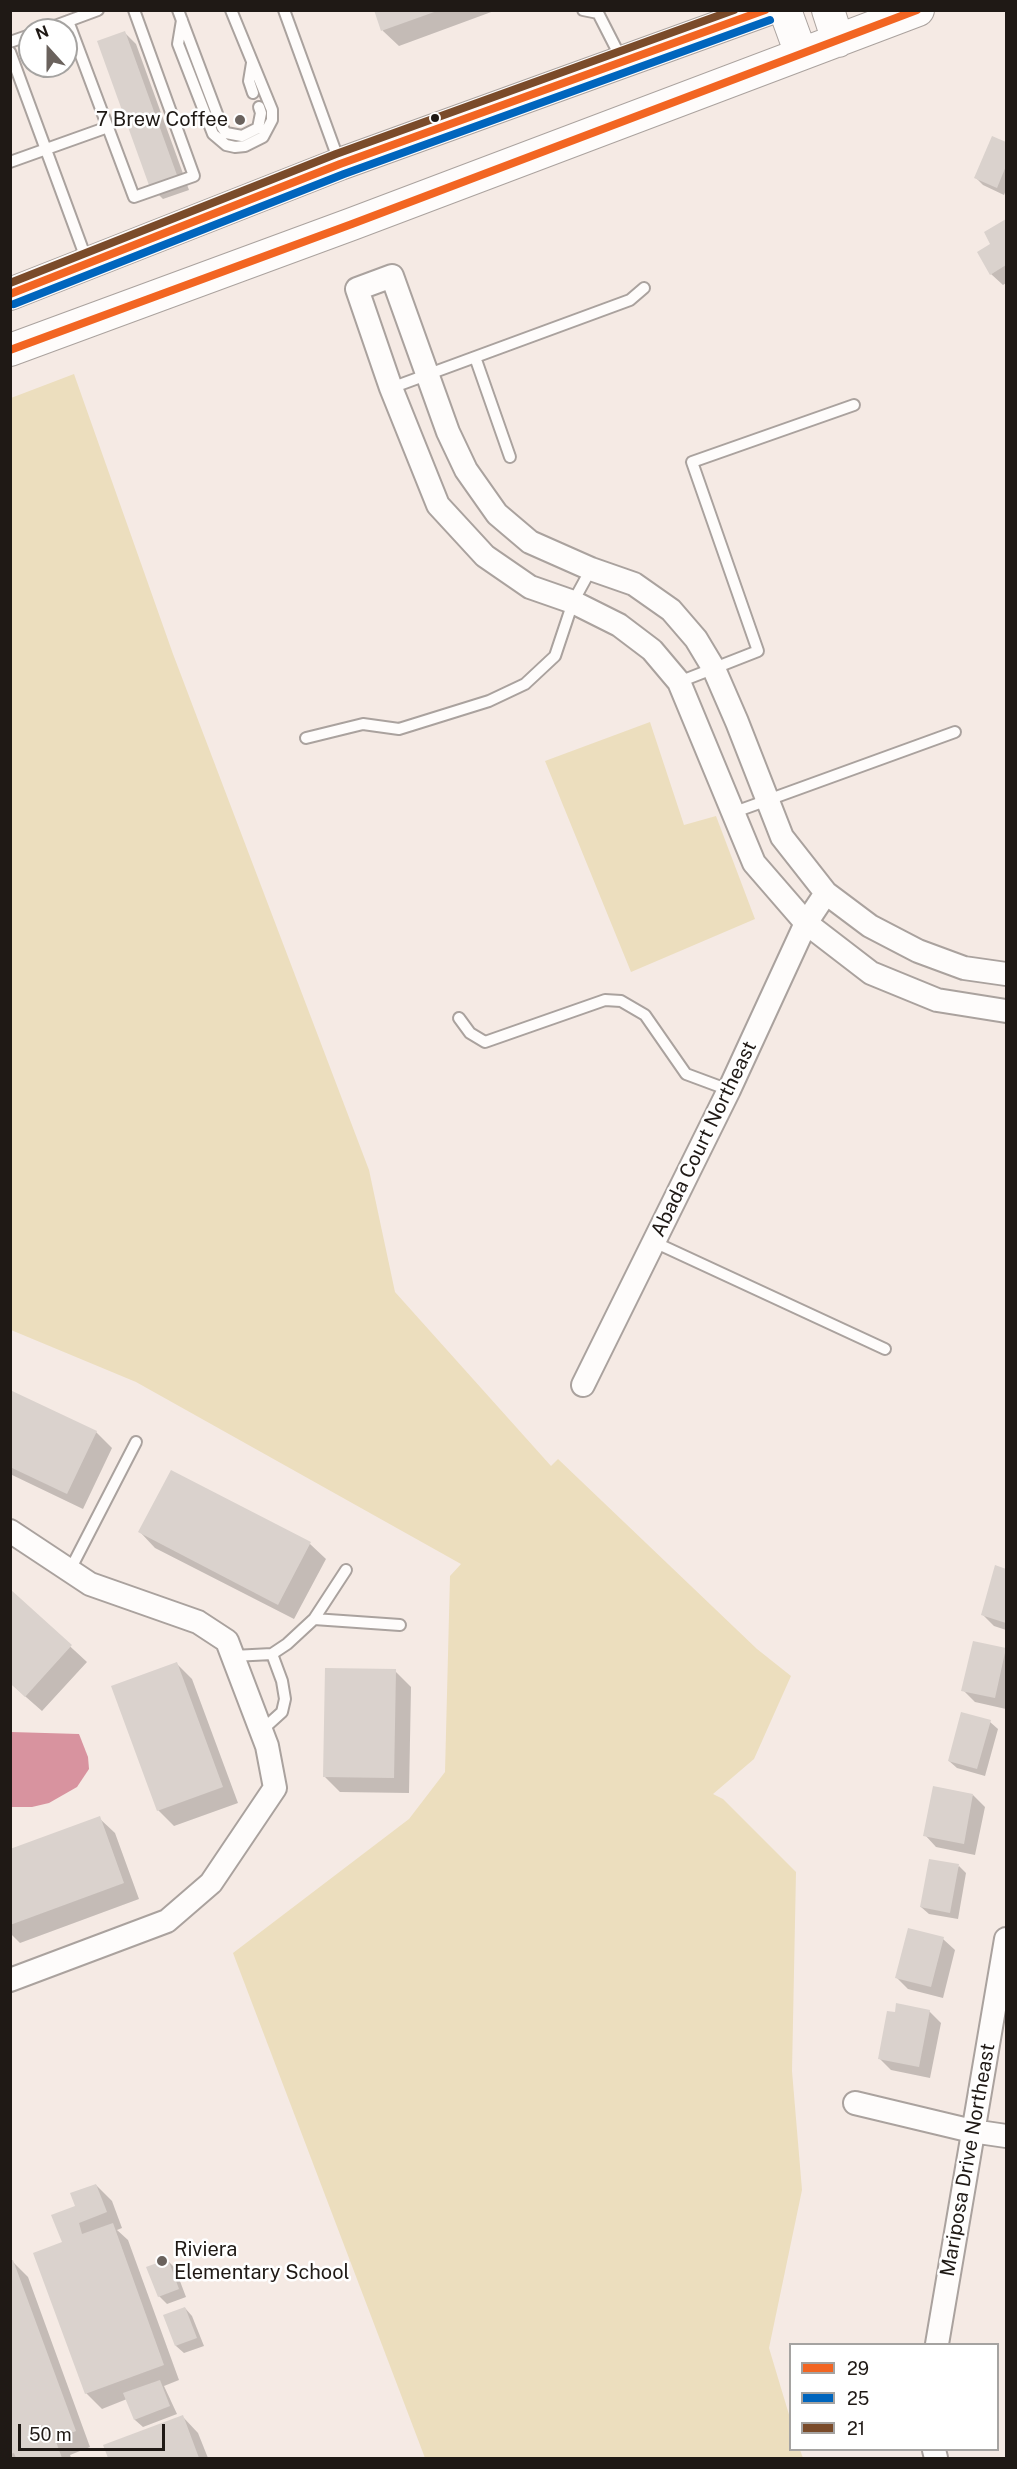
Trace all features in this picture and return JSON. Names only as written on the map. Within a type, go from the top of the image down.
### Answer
[{"type":"main road","points":[[10,294],[340,164],[765,10]]},
{"type":"main road","points":[[785,10],[801,54]]},
{"type":"main road","points":[[828,10],[838,40]]},
{"type":"main road","points":[[10,350],[352,224],[918,10]]},
{"type":"street","points":[[1006,975],[964,968],[918,951],[870,926],[826,893],[782,837],[714,669],[696,639],[671,610],[634,584],[591,569],[530,543],[497,513],[466,470],[448,432],[392,276],[357,289],[391,388],[438,505],[485,556],[531,587],[573,602],[619,625],[652,650],[679,682],[754,863],[806,923],[871,973],[937,1000],[1006,1011]]},
{"type":"street","name":"Abada Court Northeast","points":[[583,1385],[729,1090],[806,923],[826,893]]},
{"type":"street","points":[[10,1531],[90,1584],[198,1622],[227,1641],[261,1731],[275,1788],[212,1884],[167,1921],[10,1980]]},
{"type":"street","name":"Mariposa Drive Northeast","points":[[937,2343],[1006,1939]]},
{"type":"street","points":[[855,2103],[972,2131],[1006,2136]]},
{"type":"lane","points":[[76,18],[98,10]]},
{"type":"lane","points":[[78,48],[134,197],[194,176],[134,10]]},
{"type":"lane","points":[[180,15],[178,44],[209,127],[219,141],[235,147],[255,143],[263,137],[272,120],[269,100],[231,10]]},
{"type":"lane","points":[[284,10],[340,164]]},
{"type":"lane","points":[[583,10],[601,12],[623,63]]},
{"type":"lane","points":[[180,15],[226,133],[242,136],[258,128],[261,113],[259,107]]},
{"type":"lane","points":[[10,52],[88,264]]},
{"type":"lane","points":[[252,63],[249,81],[253,93]]},
{"type":"lane","points":[[10,162],[108,127]]},
{"type":"lane","points":[[391,388],[630,300],[644,288]]},
{"type":"lane","points":[[475,357],[510,457]]},
{"type":"lane","points":[[679,682],[758,651],[692,462],[854,405]]},
{"type":"lane","points":[[306,738],[363,724],[399,729],[489,701],[525,684],[555,656],[573,602],[591,569]]},
{"type":"lane","points":[[732,813],[955,732]]},
{"type":"lane","points":[[459,1018],[470,1033],[485,1042],[605,1000],[621,1001],[645,1015],[686,1074],[729,1090]]},
{"type":"lane","points":[[654,1242],[885,1349]]},
{"type":"lane","points":[[70,1570],[136,1442]]},
{"type":"lane","points":[[233,1656],[272,1654],[287,1644],[314,1619],[346,1570]]},
{"type":"lane","points":[[314,1619],[400,1626]]},
{"type":"lane","points":[[261,1731],[282,1712],[285,1700],[282,1681],[272,1654]]},
{"type":"shaded area","points":[[74,374],[173,654],[369,1170],[395,1292],[551,1466],[558,1459],[757,1649],[791,1676],[754,1759],[713,1794],[723,1799],[796,1872],[792,2071],[802,2190],[769,2348],[789,2415],[789,2451],[800,2451],[803,2458],[425,2458],[233,1953],[409,1819],[445,1772],[450,1576],[461,1564],[136,1382],[11,1330],[11,398]]},
{"type":"shaded area","points":[[650,722],[684,825],[716,816],[755,919],[631,972],[545,761]]},
{"type":"shaded area","points":[[11,1732],[79,1734],[88,1757],[89,1769],[77,1787],[49,1803],[32,1807],[11,1807]]},
{"type":"building","points":[[374,10],[437,10],[437,11],[381,31]]},
{"type":"building","points":[[125,31],[178,178],[150,188],[97,41]]},
{"type":"building","points":[[992,136],[1006,142],[1006,166],[997,188],[974,178]]},
{"type":"building","points":[[1006,219],[1006,265],[990,275],[977,252],[990,244],[984,232]]},
{"type":"building","points":[[10,1390],[97,1431],[67,1494],[10,1467]]},
{"type":"building","points":[[171,1470],[311,1542],[278,1605],[138,1532]]},
{"type":"building","points":[[995,1565],[1006,1569],[1006,1623],[981,1615]]},
{"type":"building","points":[[10,1589],[72,1645],[25,1697],[10,1683]]},
{"type":"building","points":[[973,1641],[1006,1648],[995,1698],[961,1691]]},
{"type":"building","points":[[177,1662],[223,1787],[157,1811],[111,1686]]},
{"type":"building","points":[[325,1668],[396,1669],[394,1778],[323,1777]]},
{"type":"building","points":[[961,1712],[991,1720],[977,1769],[948,1761]]},
{"type":"building","points":[[933,1786],[973,1794],[964,1844],[923,1836]]},
{"type":"building","points":[[100,1816],[124,1883],[10,1925],[10,1849]]},
{"type":"building","points":[[929,1859],[959,1864],[950,1913],[920,1907]]},
{"type":"building","points":[[908,1928],[944,1937],[931,1987],[895,1978]]},
{"type":"building","points":[[896,2003],[930,2010],[919,2067],[878,2059],[887,2011],[895,2012]]},
{"type":"building","points":[[96,2184],[107,2212],[79,2223],[82,2234],[113,2223],[164,2365],[85,2394],[33,2253],[62,2242],[51,2215],[75,2206],[70,2193]]},
{"type":"building","points":[[168,2259],[179,2289],[158,2297],[146,2267]]},
{"type":"building","points":[[10,2260],[13,2260],[76,2431],[55,2439],[62,2458],[16,2458],[14,2453],[10,2454]]},
{"type":"building","points":[[185,2307],[197,2338],[175,2346],[163,2315]]},
{"type":"building","points":[[160,2380],[170,2406],[134,2420],[123,2393]]},
{"type":"building","points":[[183,2415],[199,2458],[108,2458],[103,2445]]},
{"type":"transit line","name":"21","points":[[10,283],[336,154],[734,10]]},
{"type":"transit line","name":"29","points":[[10,294],[340,164],[765,10]]},
{"type":"transit line","name":"29","points":[[10,350],[352,224],[917,10]]},
{"type":"transit line","name":"25","points":[[14,304],[344,174],[770,20]]},
{"type":"place","name":"7 Brew Coffee","points":[[240,120]]},
{"type":"place","name":"Riviera Elementary School","points":[[162,2261]]}]
